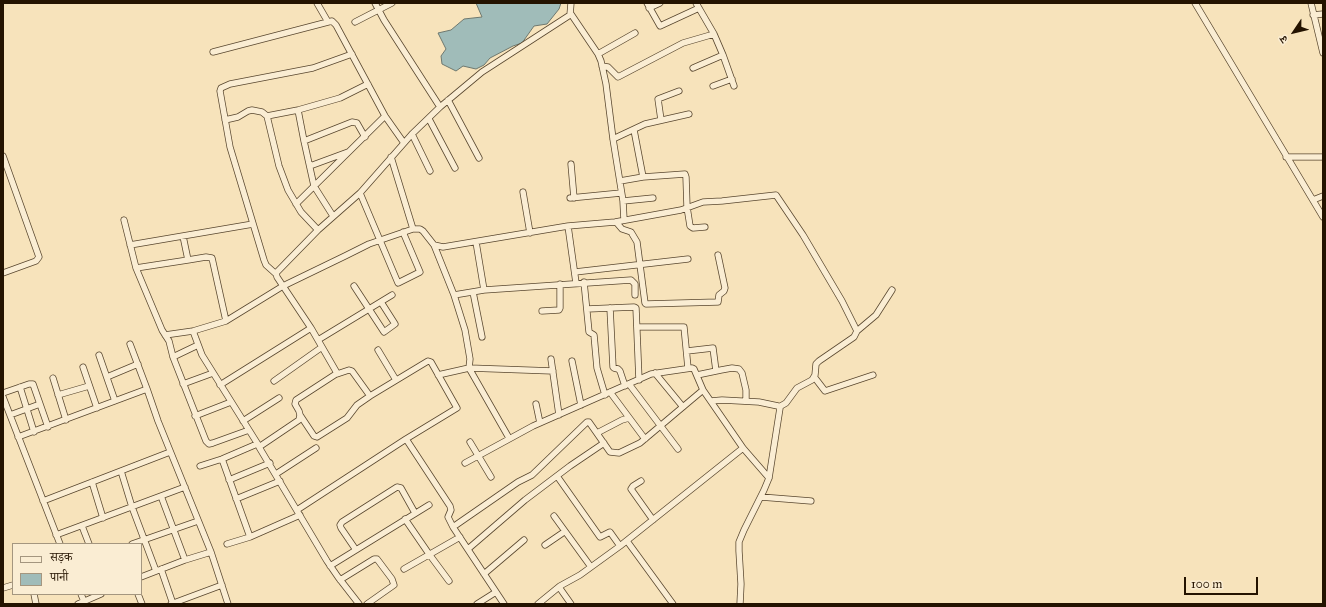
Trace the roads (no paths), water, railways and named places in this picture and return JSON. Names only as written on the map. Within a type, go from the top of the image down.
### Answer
[{"type":"street","points":[[317,3],[328,22]]},
{"type":"street","points":[[375,3],[440,107]]},
{"type":"street","points":[[355,22],[392,3]]},
{"type":"street","points":[[572,3],[571,14],[598,54],[602,66],[623,201],[624,220]]},
{"type":"street","points":[[660,3],[648,6],[660,26],[697,5],[714,34],[734,86]]},
{"type":"street","points":[[1194,3],[1323,217]]},
{"type":"street","points":[[1311,3],[1323,53]]},
{"type":"street","points":[[276,274],[318,230],[360,193],[412,134],[440,107],[482,72],[571,14]]},
{"type":"street","points":[[1313,15],[1323,14]]},
{"type":"street","points":[[213,52],[332,21],[336,25],[385,116],[404,143]]},
{"type":"street","points":[[598,54],[635,33]]},
{"type":"street","points":[[602,66],[608,67],[618,77],[683,43],[714,34]]},
{"type":"street","points":[[337,374],[311,328],[276,274],[266,265],[230,147],[220,91],[224,86],[313,68],[352,54]]},
{"type":"street","points":[[693,68],[723,55]]},
{"type":"street","points":[[713,86],[732,79]]},
{"type":"street","points":[[267,116],[298,110],[340,98],[368,84]]},
{"type":"street","points":[[661,120],[658,98],[679,91]]},
{"type":"street","points":[[448,100],[480,158]]},
{"type":"street","points":[[225,120],[238,117],[252,110],[262,112],[267,116],[288,190],[301,212],[318,230]]},
{"type":"street","points":[[298,110],[314,186],[334,216]]},
{"type":"street","points":[[613,139],[645,124],[689,114]]},
{"type":"street","points":[[296,204],[385,116]]},
{"type":"street","points":[[428,119],[454,168]]},
{"type":"street","points":[[304,141],[352,122],[357,123],[365,137]]},
{"type":"street","points":[[634,130],[643,177]]},
{"type":"street","points":[[412,134],[430,171]]},
{"type":"street","points":[[310,166],[350,151]]},
{"type":"street","points":[[3,156],[39,257],[36,261],[3,273]]},
{"type":"street","points":[[391,157],[413,229]]},
{"type":"street","points":[[1286,157],[1323,157]]},
{"type":"street","points":[[571,164],[572,198],[621,193]]},
{"type":"street","points":[[620,181],[643,177],[685,174],[689,224],[691,228],[705,228]]},
{"type":"street","points":[[523,192],[530,233]]},
{"type":"street","points":[[360,193],[399,283],[420,272],[403,232]]},
{"type":"street","points":[[434,245],[443,247],[568,226],[616,222],[681,210],[703,202],[777,195],[803,235],[842,301],[857,331]]},
{"type":"street","points":[[1312,200],[1323,196]]},
{"type":"street","points":[[623,201],[653,198]]},
{"type":"street","points":[[124,220],[136,268],[162,330],[169,341],[173,357],[206,441],[209,444],[249,430]]},
{"type":"street","points":[[616,222],[622,229],[631,232],[635,238],[646,304],[718,302],[720,294],[724,290],[718,255]]},
{"type":"street","points":[[130,245],[253,224]]},
{"type":"street","points":[[568,226],[576,283]]},
{"type":"street","points":[[165,335],[194,331],[226,321],[283,286],[380,239],[413,229],[420,229],[434,245],[454,295],[467,338],[470,368],[509,438]]},
{"type":"street","points":[[183,236],[188,260]]},
{"type":"street","points":[[476,242],[484,290]]},
{"type":"street","points":[[136,268],[206,257],[212,258],[226,321]]},
{"type":"street","points":[[575,272],[688,259]]},
{"type":"street","points":[[454,295],[484,290],[584,282],[632,280],[635,284],[635,295]]},
{"type":"street","points":[[584,282],[589,332],[594,336],[597,368],[605,395]]},
{"type":"street","points":[[542,311],[559,310],[560,284]]},
{"type":"street","points":[[354,286],[385,332],[395,324],[381,302]]},
{"type":"street","points":[[873,375],[825,391],[814,378],[816,364],[854,337],[857,331],[876,315],[892,290]]},
{"type":"street","points":[[473,292],[482,337]]},
{"type":"street","points":[[318,340],[392,295]]},
{"type":"street","points":[[610,308],[613,366],[614,368],[619,369],[627,385],[661,425],[678,449]]},
{"type":"street","points":[[587,309],[636,308],[638,380]]},
{"type":"street","points":[[637,327],[683,326],[685,328],[688,368]]},
{"type":"street","points":[[220,385],[311,328]]},
{"type":"street","points":[[194,331],[202,355],[220,385],[270,463],[330,566],[359,604]]},
{"type":"street","points":[[130,344],[158,421],[210,552],[228,604]]},
{"type":"street","points":[[173,357],[198,345]]},
{"type":"street","points":[[274,381],[322,347]]},
{"type":"street","points":[[687,351],[713,348],[716,371]]},
{"type":"street","points":[[378,350],[396,380]]},
{"type":"street","points":[[99,355],[115,401]]},
{"type":"street","points":[[551,359],[558,415]]},
{"type":"street","points":[[227,544],[250,537],[299,513],[406,438],[457,408],[431,362],[428,361],[370,396],[357,405],[347,418],[317,437],[314,436],[300,415],[295,404],[296,400],[337,374],[349,370],[352,371],[370,396]]},
{"type":"street","points":[[572,361],[581,405]]},
{"type":"street","points":[[107,377],[138,364]]},
{"type":"street","points":[[83,366],[97,408]]},
{"type":"street","points":[[438,375],[470,368],[553,371]]},
{"type":"street","points":[[465,463],[509,438],[540,423],[638,380],[655,373],[694,368],[703,390],[743,448],[769,478]]},
{"type":"street","points":[[697,375],[739,368],[742,373],[746,390],[746,401]]},
{"type":"street","points":[[183,384],[213,373]]},
{"type":"street","points":[[655,373],[683,407]]},
{"type":"street","points":[[53,378],[66,420]]},
{"type":"street","points":[[711,401],[759,402],[779,407],[786,403],[797,388],[814,378]]},
{"type":"street","points":[[3,393],[33,384],[48,427]]},
{"type":"street","points":[[58,395],[90,386]]},
{"type":"street","points":[[20,387],[34,432]]},
{"type":"street","points":[[18,438],[147,389]]},
{"type":"street","points":[[453,527],[518,482],[532,475],[587,422],[589,422],[610,452],[619,453],[631,448],[644,439],[703,390]]},
{"type":"street","points":[[610,392],[644,439]]},
{"type":"street","points":[[3,397],[60,543]]},
{"type":"street","points":[[243,421],[279,398]]},
{"type":"street","points":[[195,416],[232,402]]},
{"type":"street","points":[[10,415],[40,404]]},
{"type":"street","points":[[536,404],[540,423]]},
{"type":"street","points":[[740,604],[740,542],[744,530],[769,478],[779,407]]},
{"type":"street","points":[[200,466],[258,445],[297,422],[300,415]]},
{"type":"street","points":[[597,433],[629,418]]},
{"type":"street","points":[[406,438],[450,506],[451,510],[448,517],[453,527],[504,604]]},
{"type":"street","points":[[470,442],[491,477]]},
{"type":"street","points":[[468,549],[525,500],[604,443]]},
{"type":"street","points":[[276,474],[316,448]]},
{"type":"street","points":[[538,604],[558,587],[591,567],[627,541],[743,448]]},
{"type":"street","points":[[43,501],[170,452]]},
{"type":"street","points":[[222,459],[250,537]]},
{"type":"street","points":[[229,480],[270,463]]},
{"type":"street","points":[[121,471],[144,540],[172,604],[222,585]]},
{"type":"street","points":[[557,476],[600,537],[610,532],[620,546]]},
{"type":"street","points":[[641,481],[633,486],[632,490],[653,520]]},
{"type":"street","points":[[92,482],[103,518]]},
{"type":"street","points":[[236,499],[280,482]]},
{"type":"street","points":[[56,535],[184,487]]},
{"type":"street","points":[[356,550],[340,525],[342,522],[397,487],[401,488],[416,513]]},
{"type":"street","points":[[161,496],[185,560]]},
{"type":"street","points":[[761,497],[811,501]]},
{"type":"street","points":[[330,566],[428,504]]},
{"type":"street","points":[[554,516],[564,532],[591,567]]},
{"type":"street","points":[[406,519],[449,581]]},
{"type":"street","points":[[135,543],[198,521]]},
{"type":"street","points":[[82,526],[88,543]]},
{"type":"street","points":[[545,545],[564,532]]},
{"type":"street","points":[[404,570],[460,537]]},
{"type":"street","points":[[484,574],[524,540]]},
{"type":"street","points":[[627,541],[673,604]]},
{"type":"street","points":[[142,577],[210,552]]},
{"type":"street","points":[[340,580],[374,559],[377,559],[394,585],[367,604]]},
{"type":"street","points":[[558,587],[571,604]]},
{"type":"street","points":[[477,604],[496,592]]},
{"type":"street","points":[[78,604],[85,603],[99,595]]},
{"type":"water","points":[[476,3],[561,3],[559,9],[547,24],[534,26],[522,43],[490,58],[484,65],[476,69],[463,66],[456,71],[442,64],[441,56],[446,49],[438,33],[451,30],[464,19],[482,17]]}]
